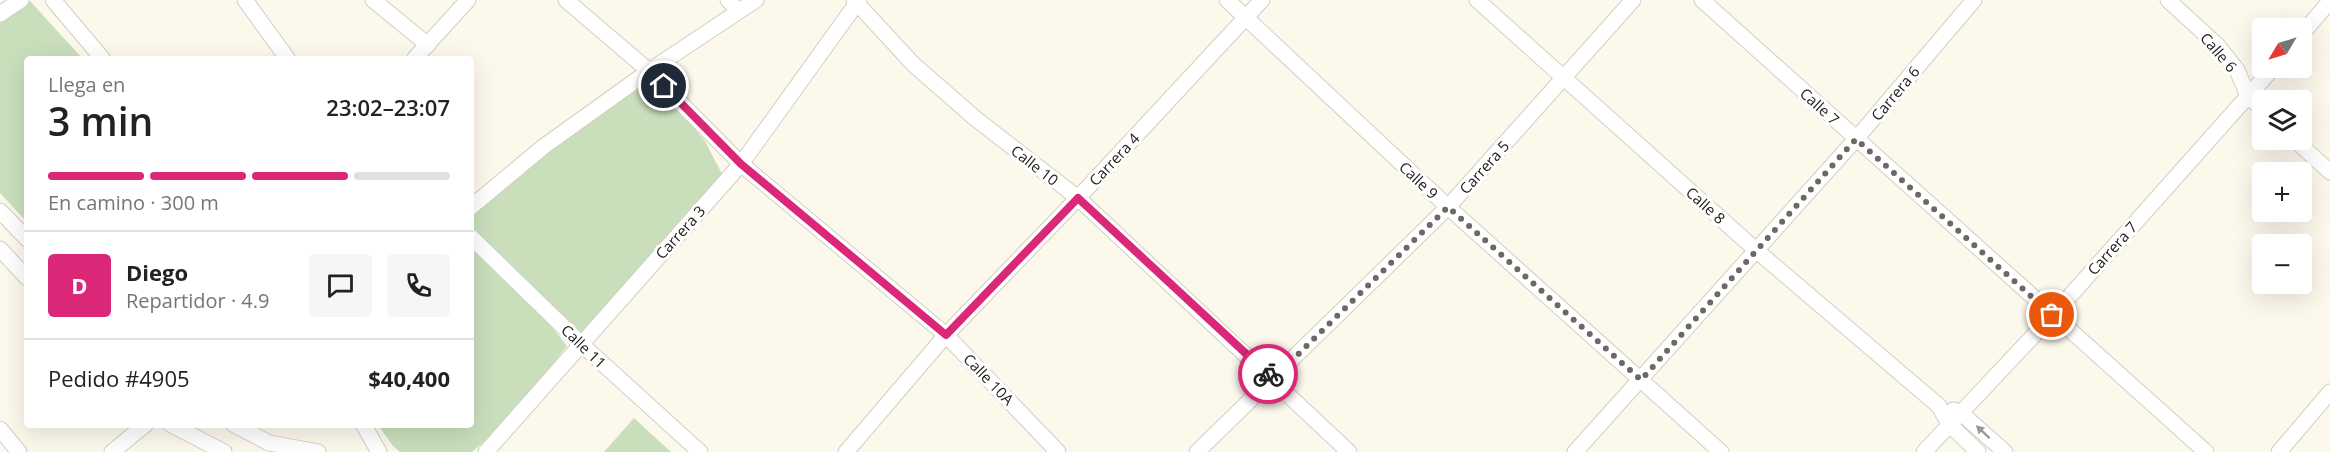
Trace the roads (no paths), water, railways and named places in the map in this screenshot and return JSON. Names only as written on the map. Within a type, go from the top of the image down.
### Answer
[{"type":"street","points":[[0,14],[21,0]]},
{"type":"street","points":[[53,0],[100,56]]},
{"type":"street","points":[[245,0],[286,56]]},
{"type":"street","points":[[373,0],[428,45]]},
{"type":"street","points":[[417,56],[468,0]]},
{"type":"street","name":"Calle 10A","points":[[566,0],[649,71],[741,164],[946,335],[1058,452]]},
{"type":"street","points":[[728,0],[739,11]]},
{"type":"street","points":[[474,204],[543,147],[649,71],[756,0]]},
{"type":"street","name":"Calle 9","points":[[1227,0],[1448,207],[1721,452]]},
{"type":"street","name":"Carrera 4","points":[[846,452],[946,335],[1078,198],[1262,0]]},
{"type":"street","name":"Calle 8","points":[[1477,0],[1757,251],[1939,406],[1949,424],[1978,452]]},
{"type":"street","name":"Carrera 5","points":[[1197,452],[1448,207],[1633,0]]},
{"type":"street","name":"Calle 7","points":[[1702,0],[2206,452]]},
{"type":"street","name":"Carrera 6","points":[[1575,452],[1856,139],[1974,0]]},
{"type":"street","name":"Calle 6","points":[[2168,0],[2217,45],[2237,70],[2248,96],[2252,100]]},
{"type":"street","name":"Carrera 3","points":[[486,452],[580,343],[741,164],[856,1]]},
{"type":"street","name":"Calle 10","points":[[856,1],[913,64],[976,119],[1078,198],[1349,452]]},
{"type":"street","points":[[2312,22],[2330,1]]},
{"type":"street","name":"Carrera 7","points":[[1923,452],[2052,315],[2264,78]]},
{"type":"street","points":[[2306,150],[2330,172]]},
{"type":"street","points":[[0,211],[24,236]]},
{"type":"street","name":"Calle 11","points":[[474,240],[580,343],[700,452]]},
{"type":"street","points":[[0,249],[24,275]]},
{"type":"street","points":[[2279,452],[2330,392]]},
{"type":"street","name":"Calle 8","points":[[1939,406],[1960,412],[2005,452]]},
{"type":"street","points":[[112,452],[141,428]]},
{"type":"street","points":[[178,428],[224,452]]},
{"type":"street","points":[[241,428],[269,443],[318,452]]},
{"type":"street","points":[[365,428],[379,452]]},
{"type":"street","points":[[0,429],[19,452]]}]
